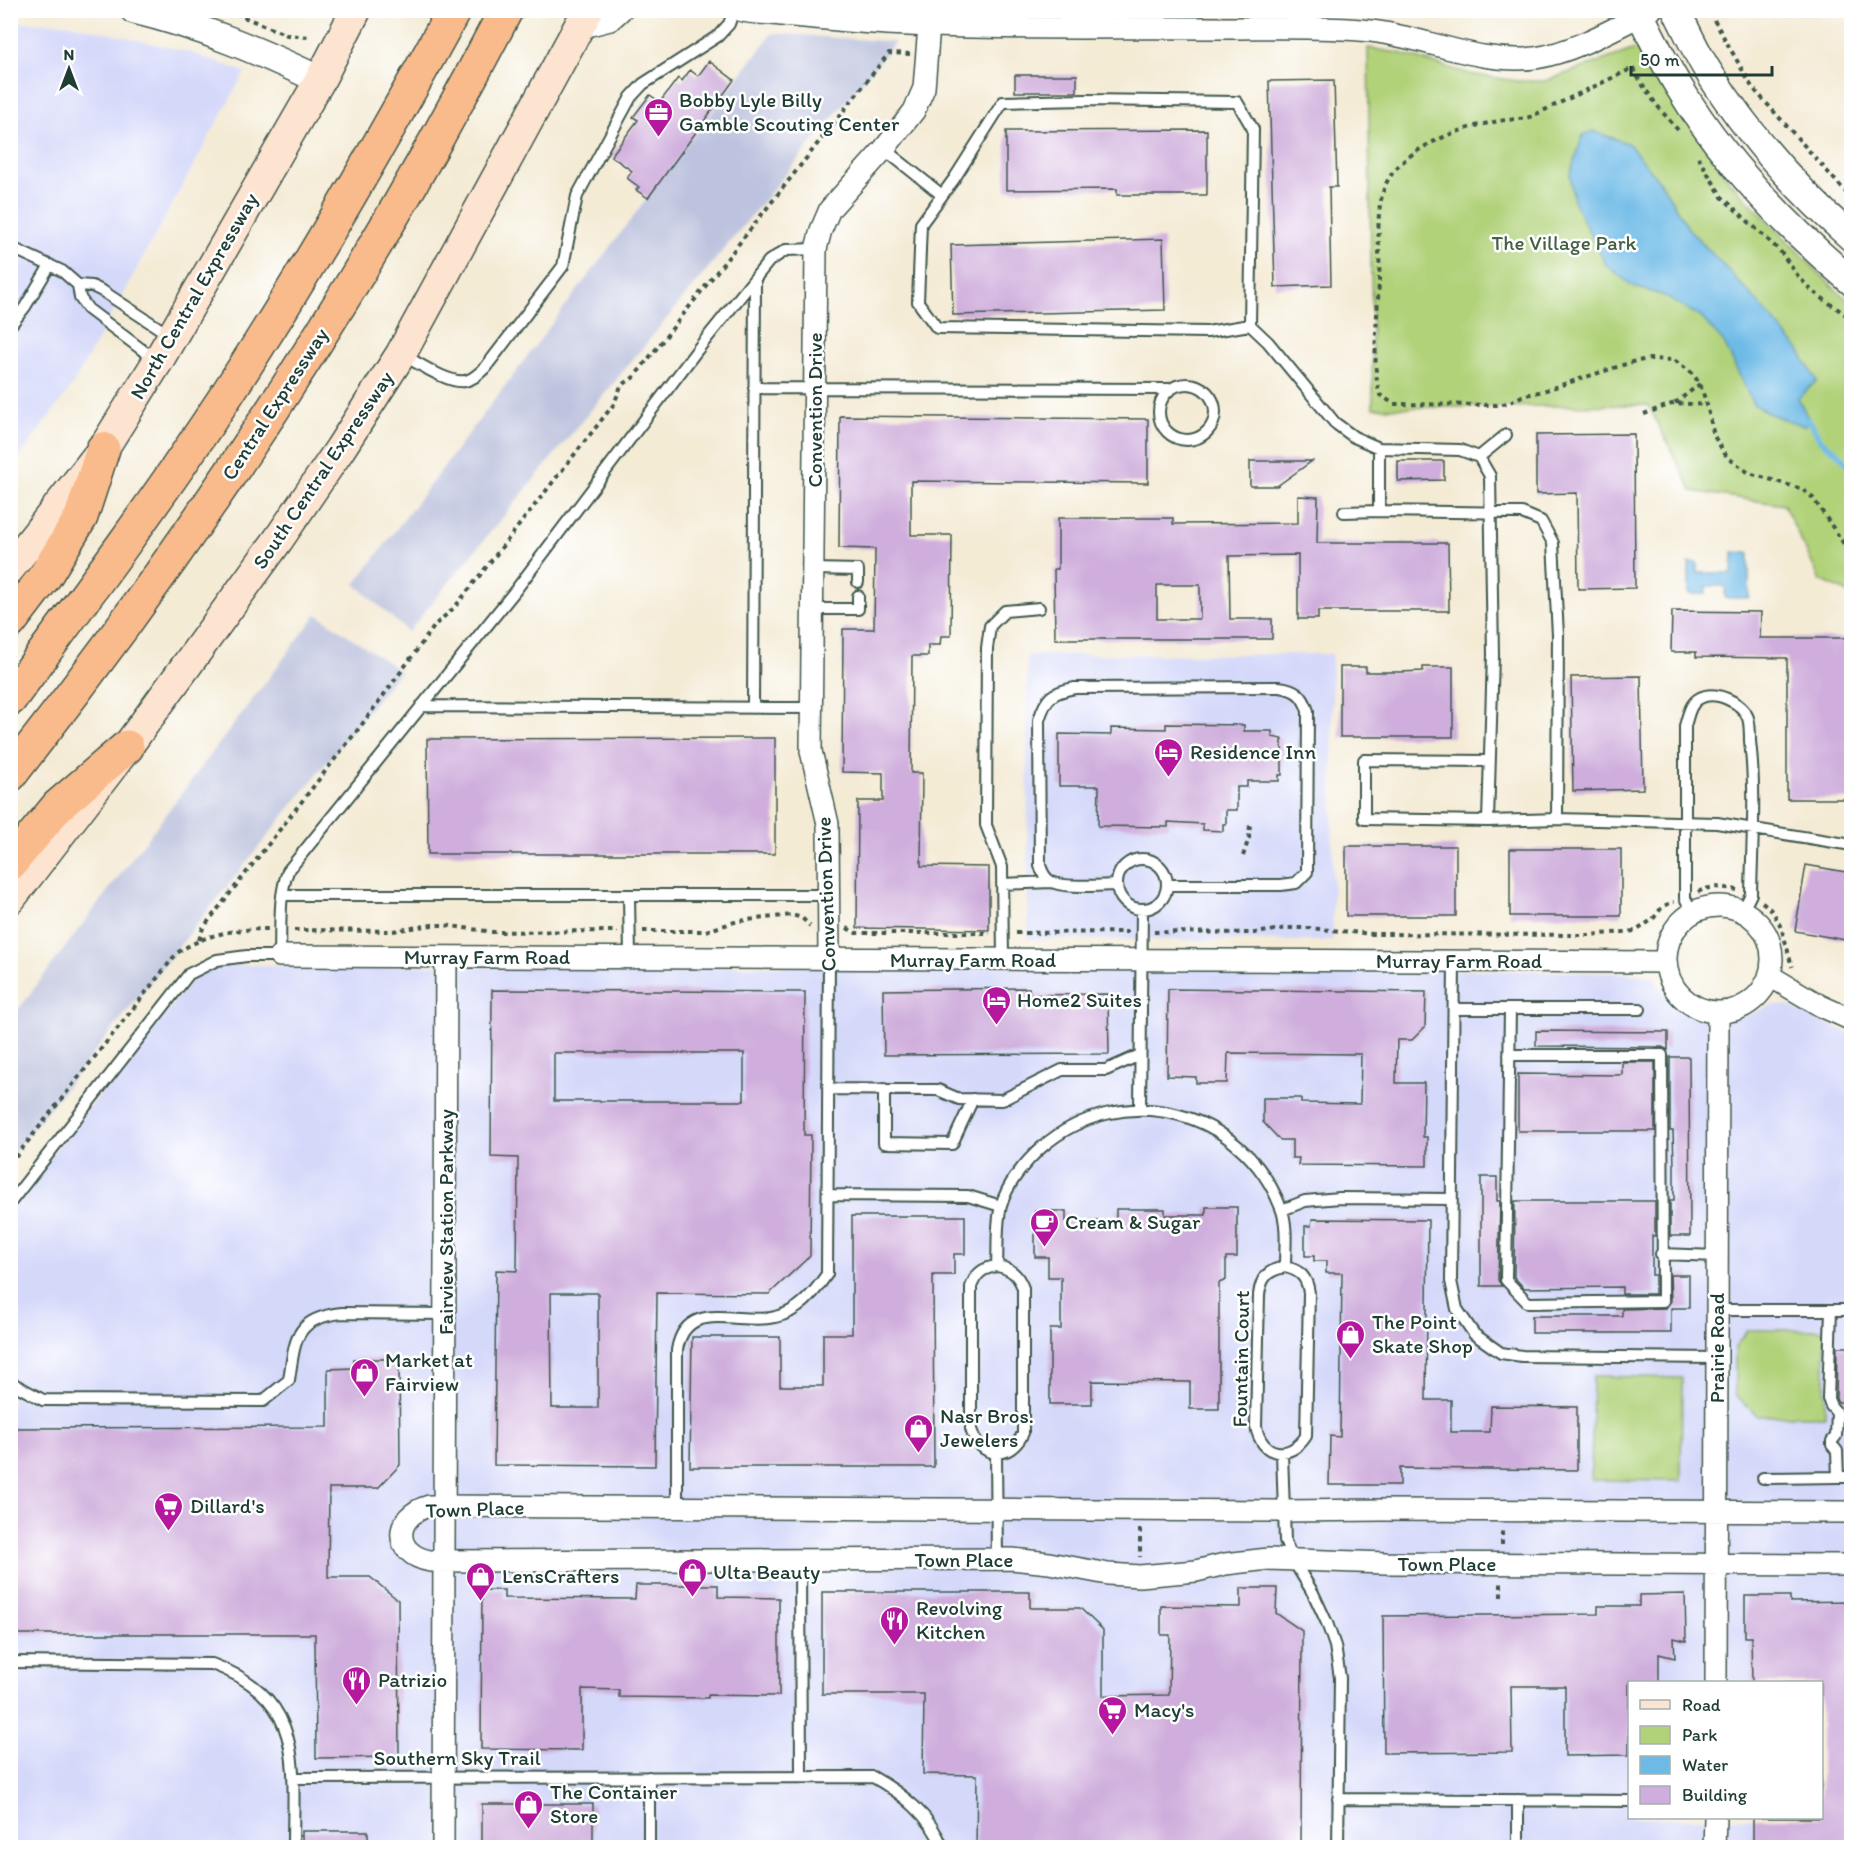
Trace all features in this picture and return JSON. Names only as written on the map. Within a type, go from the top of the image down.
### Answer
[{"type":"highway","points":[[10,699],[132,533],[209,422],[270,328],[383,140],[454,10]]},
{"type":"highway","name":"Central Expressway","points":[[10,775],[135,610],[258,432],[404,196],[506,10]]},
{"type":"highway","points":[[10,622],[45,576],[81,517],[103,449]]},
{"type":"highway","points":[[10,864],[58,806],[127,747]]},
{"type":"main road","name":"North Central Expressway","points":[[10,568],[103,449],[165,349],[320,80],[356,10]]},
{"type":"main road","name":"South Central Expressway","points":[[10,899],[127,747],[278,540],[340,449],[400,354],[583,19]]},
{"type":"street","points":[[134,10],[193,26],[267,55],[320,80]]},
{"type":"street","points":[[583,19],[610,20],[621,10]]},
{"type":"street","points":[[739,10],[754,14],[773,12],[843,22],[929,26],[1305,28],[1372,31],[1428,42],[1475,56],[1515,60],[1538,58],[1584,43],[1643,12],[1679,89],[1725,153],[1772,209],[1851,282]]},
{"type":"street","points":[[1676,10],[1708,71],[1752,132],[1797,186],[1851,237]]},
{"type":"street","name":"Convention Drive","points":[[829,959],[828,824],[811,751],[816,249],[830,209],[884,149],[914,111],[924,88],[929,26]]},
{"type":"street","points":[[1718,906],[1734,908],[1742,912],[1750,916],[1762,928],[1770,943],[1773,960],[1770,976],[1762,991],[1750,1003],[1735,1010],[1718,1013],[1702,1010],[1688,1003],[1676,992],[1668,978],[1665,962],[1667,945],[1674,930],[1686,917],[1701,909],[1718,906]]},
{"type":"street","name":"Murray Farm Road","points":[[280,956],[1665,962]]},
{"type":"street","name":"Fairview Station Parkway","points":[[443,1848],[446,957]]},
{"type":"street","points":[[1770,976],[1821,1006],[1851,1020]]},
{"type":"street","name":"Prairie Road","points":[[1716,1681],[1718,1013]]},
{"type":"street","name":"Town Place","points":[[1851,1512],[1502,1510],[1284,1512],[1140,1509],[429,1506],[417,1509],[408,1516],[402,1528],[403,1540],[408,1551],[418,1559],[430,1561],[997,1560],[1049,1563],[1108,1574],[1140,1576],[1196,1571],[1225,1564],[1268,1559],[1386,1563],[1851,1565]]},
{"type":"street","points":[[1714,1848],[1715,1819]]},
{"type":"lane","points":[[400,354],[455,381],[474,378],[485,368],[563,266],[578,196],[631,97],[643,84],[718,36],[729,24],[734,10]]},
{"type":"lane","points":[[1250,325],[1207,332],[937,328],[918,302],[921,224],[1003,102],[1085,100],[1237,102],[1253,129],[1250,325],[1268,342],[1335,423],[1354,437],[1379,448],[1460,450],[1479,456],[1490,476],[1493,655],[1488,821]]},
{"type":"lane","points":[[884,149],[942,195]]},
{"type":"lane","points":[[10,247],[62,271],[78,285],[92,286],[104,292],[165,349]]},
{"type":"lane","points":[[10,1203],[189,974],[217,960],[247,956],[280,956],[280,910],[288,871],[515,591],[698,349],[769,261],[786,250],[816,249]]},
{"type":"lane","points":[[10,326],[25,307],[50,265]]},
{"type":"lane","points":[[753,708],[755,279]]},
{"type":"lane","points":[[78,285],[80,298],[88,309],[165,349]]},
{"type":"lane","points":[[754,388],[1170,389],[1190,384],[1200,386],[1214,401],[1215,412],[1208,431],[1191,440],[1179,439],[1170,434],[1163,426],[1159,416],[1159,406],[1170,389]]},
{"type":"lane","points":[[1479,456],[1506,435]]},
{"type":"lane","points":[[1379,448],[1379,511]]},
{"type":"lane","points":[[1344,512],[1522,513],[1541,521],[1553,543],[1558,636],[1557,819]]},
{"type":"lane","points":[[814,569],[858,570],[858,582]]},
{"type":"lane","points":[[813,609],[858,609],[858,596]]},
{"type":"lane","points":[[1003,960],[1002,867],[986,825],[987,648],[990,626],[1005,611],[1039,608]]},
{"type":"lane","points":[[1051,882],[1043,875],[1040,866],[1039,720],[1044,703],[1058,691],[1075,688],[1293,689],[1304,698],[1308,711],[1307,872],[1296,883],[1281,885],[1167,885]]},
{"type":"lane","points":[[1693,913],[1685,898],[1685,726],[1690,709],[1700,698],[1710,696],[1725,698],[1740,707],[1748,717],[1752,755],[1751,894],[1742,912]]},
{"type":"lane","points":[[421,706],[812,708]]},
{"type":"lane","points":[[1490,761],[1365,760],[1364,819],[1684,821],[1752,828],[1851,845]]},
{"type":"lane","points":[[1142,859],[1157,864],[1163,870],[1167,885],[1162,899],[1142,909],[1122,899],[1117,885],[1118,876],[1127,864],[1142,859]]},
{"type":"lane","points":[[1002,884],[1051,882],[1062,885],[1117,885]]},
{"type":"lane","points":[[282,895],[829,895]]},
{"type":"lane","points":[[629,895],[630,958]]},
{"type":"lane","points":[[1140,1109],[1142,909]]},
{"type":"lane","name":"Convention Drive","points":[[677,1508],[677,1350],[679,1337],[684,1328],[694,1321],[708,1317],[774,1317],[798,1308],[816,1291],[828,1274],[829,959]]},
{"type":"lane","points":[[1454,962],[1451,1281],[1457,1309],[1474,1334],[1501,1353],[1522,1356],[1717,1358]]},
{"type":"lane","points":[[1454,1009],[1640,1009]]},
{"type":"lane","points":[[1509,1009],[1506,1280],[1528,1302],[1663,1301],[1661,1254],[1662,1055],[1509,1055]]},
{"type":"lane","points":[[828,1089],[938,1090],[959,1099],[1002,1100],[1062,1070],[1106,1070],[1140,1055]]},
{"type":"lane","points":[[884,1089],[884,1143],[952,1144],[973,1100]]},
{"type":"lane","points":[[997,1266],[1001,1206],[1014,1179],[1032,1155],[1055,1136],[1090,1118],[1110,1112],[1140,1109],[1177,1113],[1212,1127],[1242,1148],[1266,1177],[1282,1210],[1285,1267],[1295,1269],[1303,1275],[1310,1293],[1305,1436],[1292,1450],[1282,1453],[1285,1541],[1293,1560],[1313,1593],[1335,1646],[1340,1678],[1338,1848]]},
{"type":"lane","points":[[828,1195],[968,1196],[1001,1206]]},
{"type":"lane","points":[[1282,1210],[1305,1201],[1340,1198],[1452,1199]]},
{"type":"lane","points":[[1661,1254],[1717,1256]]},
{"type":"lane","points":[[997,1266],[1014,1272],[1023,1288],[1023,1433],[1013,1448],[996,1453],[979,1446],[973,1438],[971,1429],[971,1287],[980,1271],[997,1266]]},
{"type":"lane","name":"Fountain Court","points":[[1282,1453],[1263,1445],[1256,1426],[1260,1284],[1274,1269],[1285,1267]]},
{"type":"lane","points":[[1717,1310],[1851,1310]]},
{"type":"lane","points":[[1832,1310],[1828,1399],[1837,1413],[1836,1436],[1832,1441],[1832,1446],[1837,1451],[1838,1477]]},
{"type":"lane","points":[[10,1382],[43,1400],[263,1401],[290,1380],[297,1336],[312,1320],[327,1314],[342,1313],[445,1314]]},
{"type":"lane","points":[[996,1453],[997,1560]]},
{"type":"lane","points":[[1763,1478],[1851,1477]]},
{"type":"lane","points":[[800,1560],[801,1778]]},
{"type":"lane","points":[[10,1662],[212,1664],[234,1672],[251,1682],[266,1696],[279,1715],[290,1742],[293,1778],[293,1848]]},
{"type":"lane","points":[[648,1848],[649,1777]]},
{"type":"lane","name":"Southern Sky Trail","points":[[293,1778],[873,1778],[894,1789],[913,1804],[929,1822],[944,1848]]},
{"type":"lane","points":[[1338,1799],[1628,1801]]},
{"type":"lane","points":[[1518,1800],[1518,1848]]},
{"type":"path","points":[[227,10],[286,35],[309,37]]},
{"type":"path","points":[[1714,20],[1752,87],[1851,199]]},
{"type":"path","points":[[198,940],[203,928],[363,723],[436,624],[455,607],[614,404],[621,386],[634,377],[889,53],[926,56]]},
{"type":"path","points":[[1682,135],[1656,105],[1633,68],[1530,117],[1496,121],[1447,135],[1408,158],[1389,178],[1381,202],[1376,375],[1380,394],[1394,404],[1508,403],[1522,396],[1543,392],[1632,362],[1649,359],[1674,360],[1692,373],[1700,384],[1714,436],[1727,458],[1749,473],[1802,489],[1813,498],[1851,556]]},
{"type":"path","points":[[1694,150],[1722,197],[1780,251],[1812,291],[1851,319]]},
{"type":"path","points":[[1644,414],[1675,403],[1700,384]]},
{"type":"path","points":[[1675,403],[1707,405]]},
{"type":"path","points":[[1243,856],[1249,838],[1250,824]]},
{"type":"path","points":[[1140,1509],[1140,1576]]},
{"type":"path","points":[[1501,1597],[1502,1510]]},
{"type":"shaded area","points":[[11,22],[66,23],[189,52],[245,72],[72,386],[11,468]]},
{"type":"shaded area","points":[[772,33],[895,42],[408,632],[355,584]]},
{"type":"shaded area","points":[[317,614],[400,671],[11,1156],[11,1019]]},
{"type":"shaded area","points":[[1332,654],[1333,941],[1028,939],[1027,655]]},
{"type":"shaded area","points":[[204,965],[1331,967],[1626,973],[1654,977],[1667,998],[1685,1012],[1705,1019],[1727,1020],[1742,1017],[1772,1005],[1787,1005],[1851,1034],[1851,1847],[11,1848],[11,1205]]},
{"type":"green space","name":"The Village Park","points":[[1368,48],[1399,53],[1470,74],[1517,81],[1545,81],[1638,48],[1730,182],[1836,290],[1851,302],[1851,594],[1820,580],[1784,505],[1692,491],[1648,405],[1373,408]]},
{"type":"green space","points":[[1747,1330],[1825,1330],[1825,1416],[1757,1416],[1735,1394],[1735,1347]]},
{"type":"green space","points":[[1593,1376],[1682,1378],[1681,1481],[1591,1480]]},
{"type":"water","points":[[1593,131],[1629,144],[1663,186],[1688,228],[1756,300],[1799,350],[1817,381],[1798,398],[1809,420],[1804,426],[1770,414],[1753,404],[1724,343],[1701,317],[1662,295],[1634,287],[1606,265],[1574,202],[1570,174],[1583,135]]},
{"type":"water","points":[[1733,552],[1749,553],[1749,598],[1725,598],[1725,586],[1706,586],[1706,594],[1689,594],[1689,563],[1697,563],[1698,573],[1732,573]]},
{"type":"building","name":"Bobby Lyle Billy Gamble Scouting Center","points":[[709,61],[734,80],[648,198],[636,190],[639,187],[627,178],[632,171],[611,156],[638,120],[633,117],[650,95],[660,102],[678,78],[682,81],[690,70],[698,76]]},
{"type":"building","points":[[1015,75],[1077,75],[1077,92],[1015,92]]},
{"type":"building","points":[[1334,80],[1337,187],[1329,187],[1331,285],[1275,287],[1269,81]]},
{"type":"building","points":[[1207,130],[1207,195],[1117,195],[1117,189],[1006,190],[1006,131]]},
{"type":"building","points":[[1163,239],[1165,310],[953,315],[951,245]]},
{"type":"building","points":[[840,416],[1148,419],[1148,483],[911,481],[911,535],[952,535],[951,636],[941,636],[940,645],[928,645],[928,656],[912,656],[911,773],[922,773],[921,866],[989,867],[989,930],[857,928],[858,801],[883,801],[883,773],[842,772],[843,629],[874,629],[875,549],[839,548]]},
{"type":"building","points":[[1634,434],[1635,588],[1578,589],[1577,493],[1536,494],[1536,435]]},
{"type":"building","points":[[1250,461],[1312,461],[1277,486],[1250,486]]},
{"type":"building","points":[[1398,461],[1444,461],[1444,480],[1398,481]]},
{"type":"building","points":[[1298,496],[1318,497],[1317,543],[1448,543],[1449,611],[1318,611],[1318,619],[1298,619],[1298,555],[1229,556],[1230,619],[1272,619],[1272,639],[1055,639],[1054,569],[1058,569],[1058,518],[1173,518],[1173,524],[1298,523]],"holes":[[[1157,585],[1200,585],[1200,619],[1157,619]]]},
{"type":"building","points":[[1672,611],[1761,612],[1760,638],[1851,638],[1851,799],[1787,799],[1787,658],[1696,657],[1696,652],[1671,652]]},
{"type":"building","points":[[1340,667],[1366,667],[1366,672],[1400,672],[1423,671],[1423,667],[1453,667],[1453,737],[1340,737]]},
{"type":"building","points":[[1641,676],[1643,789],[1573,791],[1571,677]]},
{"type":"building","name":"Residence Inn","points":[[1166,724],[1244,725],[1244,731],[1272,731],[1272,737],[1282,739],[1282,775],[1279,775],[1279,781],[1247,781],[1247,787],[1237,787],[1237,810],[1226,810],[1226,824],[1223,824],[1223,831],[1203,830],[1203,824],[1168,822],[1168,827],[1098,826],[1099,786],[1059,786],[1059,734],[1111,735],[1111,728],[1166,729]]},
{"type":"building","points":[[775,738],[775,854],[428,854],[427,739]]},
{"type":"building","points":[[1346,846],[1456,846],[1456,916],[1346,916]]},
{"type":"building","points":[[1510,849],[1621,849],[1621,916],[1510,916]]},
{"type":"building","points":[[1806,865],[1851,873],[1851,941],[1795,931]]},
{"type":"building","name":"Home2 Suites","points":[[1029,988],[1030,995],[1108,994],[1109,1054],[884,1055],[883,990]]},
{"type":"building","points":[[1168,989],[1426,992],[1425,1027],[1412,1040],[1397,1040],[1396,1083],[1424,1083],[1423,1137],[1427,1137],[1427,1166],[1298,1165],[1299,1158],[1292,1158],[1292,1140],[1280,1140],[1263,1122],[1263,1098],[1301,1098],[1301,1103],[1360,1104],[1361,1054],[1228,1053],[1227,1083],[1196,1083],[1196,1077],[1167,1076]]},
{"type":"building","points":[[492,990],[805,992],[804,1135],[811,1135],[810,1256],[769,1294],[657,1293],[655,1466],[494,1465],[496,1270],[517,1271],[518,1158],[491,1157]],"holes":[[[554,1053],[744,1053],[744,1101],[554,1101]],[[551,1293],[598,1293],[598,1408],[552,1408]]]},
{"type":"building","points":[[1536,1031],[1668,1032],[1668,1050],[1662,1047],[1536,1046]]},
{"type":"building","points":[[1670,1057],[1689,1057],[1690,1236],[1670,1236],[1670,1201],[1674,1201],[1674,1166],[1673,1131],[1670,1131]]},
{"type":"building","points":[[1622,1062],[1655,1062],[1655,1131],[1518,1131],[1518,1074],[1622,1075]]},
{"type":"building","points":[[1481,1177],[1497,1177],[1497,1201],[1500,1201],[1498,1280],[1502,1286],[1481,1286]]},
{"type":"building","points":[[1515,1201],[1655,1201],[1652,1275],[1655,1275],[1655,1294],[1622,1294],[1622,1287],[1524,1288],[1514,1277]]},
{"type":"building","points":[[1206,1207],[1237,1207],[1237,1257],[1226,1257],[1226,1280],[1219,1283],[1219,1409],[1190,1409],[1190,1382],[1092,1381],[1092,1404],[1050,1404],[1050,1329],[1061,1329],[1061,1277],[1048,1277],[1048,1257],[1035,1257],[1035,1211],[1066,1211],[1066,1221],[1116,1221],[1116,1209],[1165,1209],[1165,1215],[1206,1215]]},
{"type":"building","points":[[852,1216],[965,1216],[965,1254],[954,1254],[954,1275],[933,1275],[934,1467],[690,1467],[692,1337],[780,1337],[780,1386],[823,1386],[823,1334],[852,1334]]},
{"type":"building","points":[[1312,1219],[1428,1220],[1426,1400],[1451,1400],[1451,1432],[1490,1432],[1491,1406],[1577,1407],[1577,1470],[1400,1468],[1400,1485],[1329,1485],[1330,1436],[1340,1437],[1342,1273],[1326,1273],[1326,1261],[1314,1261],[1314,1256],[1305,1256],[1305,1226],[1311,1226]]},
{"type":"building","points":[[1670,1275],[1689,1275],[1689,1308],[1671,1308],[1671,1333],[1532,1333],[1532,1316],[1622,1316],[1622,1309],[1666,1308],[1671,1301]]},
{"type":"building","points":[[1837,1347],[1851,1347],[1851,1402],[1838,1402],[1836,1398]]},
{"type":"building","name":"Dillard's","points":[[354,1359],[399,1359],[400,1465],[378,1488],[329,1488],[328,1577],[370,1577],[398,1600],[399,1757],[316,1758],[315,1634],[10,1634],[10,1428],[328,1427],[328,1369],[354,1368]]},
{"type":"building","points":[[636,1585],[718,1585],[718,1597],[779,1598],[779,1696],[619,1697],[619,1690],[582,1689],[582,1750],[481,1749],[482,1590],[504,1590],[504,1598],[635,1599]]},
{"type":"building","points":[[1241,1588],[1277,1588],[1276,1613],[1302,1631],[1301,1848],[976,1848],[977,1775],[923,1774],[924,1694],[822,1694],[822,1592],[1030,1592],[1030,1608],[1080,1608],[1103,1630],[1103,1696],[1169,1695],[1170,1635],[1161,1635],[1161,1606],[1241,1607]]},
{"type":"building","points":[[1685,1594],[1686,1641],[1674,1638],[1675,1658],[1659,1654],[1659,1681],[1628,1681],[1628,1755],[1565,1756],[1565,1686],[1511,1686],[1512,1752],[1384,1753],[1383,1616],[1598,1614],[1598,1606],[1639,1606],[1639,1595]]},
{"type":"building","points":[[1745,1596],[1790,1596],[1790,1602],[1851,1601],[1851,1848],[1753,1848],[1753,1819],[1823,1819],[1823,1681],[1752,1681],[1751,1637],[1745,1637]]},
{"type":"building","name":"The Container Store","points":[[482,1804],[593,1804],[593,1848],[482,1848]]},
{"type":"building","points":[[302,1831],[368,1831],[368,1848],[302,1848]]},
{"type":"waterway","points":[[1809,420],[1821,441],[1837,452],[1852,468]]},
{"type":"place","name":"Bobby Lyle Billy Gamble Scouting Center","points":[[658,138]]},
{"type":"place","name":"Residence Inn","points":[[1169,778]]},
{"type":"place","name":"Home2 Suites","points":[[996,1026]]},
{"type":"place","name":"Cream & Sugar","points":[[1044,1248]]},
{"type":"place","name":"The Point Skate Shop","points":[[1351,1360]]},
{"type":"place","name":"Market at Fairview","points":[[364,1398]]},
{"type":"place","name":"Nasr Bros. Jewelers","points":[[919,1454]]},
{"type":"place","name":"Dillard's","points":[[169,1532]]},
{"type":"place","name":"Ulta Beauty","points":[[692,1598]]},
{"type":"place","name":"LensCrafters","points":[[481,1602]]},
{"type":"place","name":"Revolving Kitchen","points":[[895,1646]]},
{"type":"place","name":"Patrizio","points":[[357,1706]]},
{"type":"place","name":"Macy's","points":[[1113,1736]]},
{"type":"place","name":"The Container Store","points":[[529,1830]]}]
